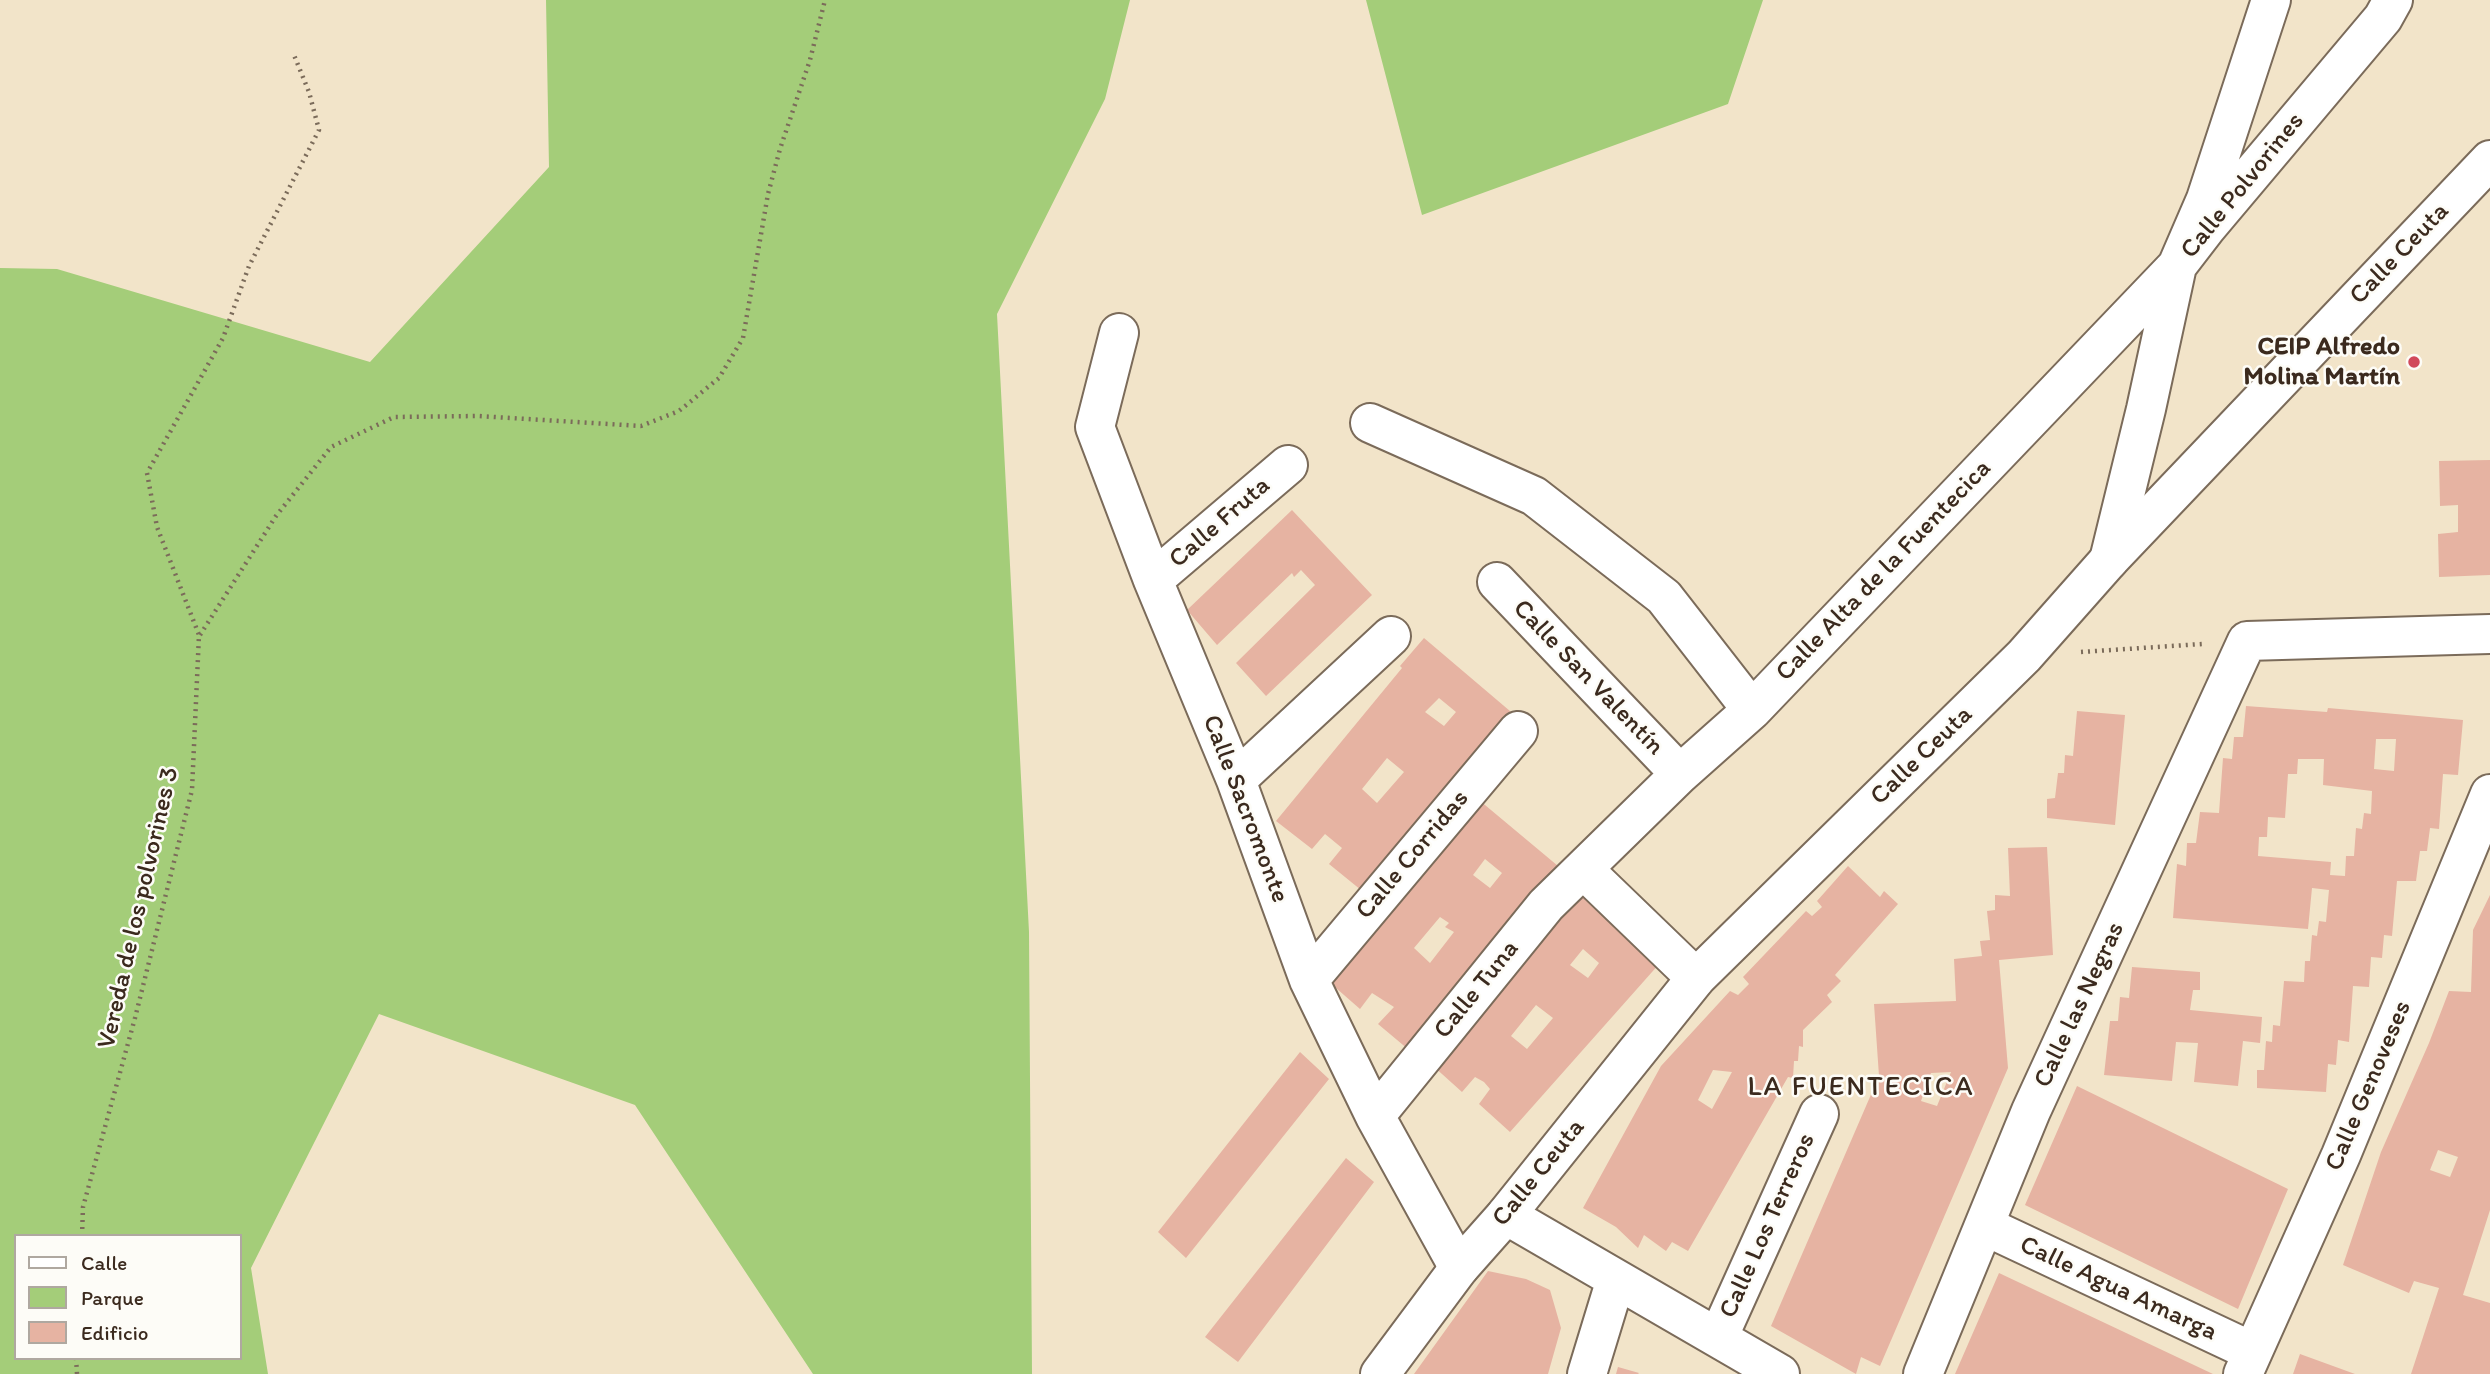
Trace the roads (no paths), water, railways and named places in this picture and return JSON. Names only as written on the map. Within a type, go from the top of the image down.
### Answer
[{"type":"street","points":[[2177,266],[2206,199],[2271,0]]},
{"type":"street","name":"Calle Polvorines","points":[[2109,560],[2177,266],[2383,18],[2393,0]]},
{"type":"street","name":"Calle Ceuta","points":[[1380,1374],[1459,1268],[1506,1214],[1696,978],[2024,656],[2109,560],[2490,160]]},
{"type":"street","name":"Calle Alta de la Fuentecica","points":[[1583,869],[1680,774],[1752,710],[2177,266]]},
{"type":"street","name":"Calle Sacromonte","points":[[1119,333],[1095,427],[1153,580],[1236,780],[1309,979],[1375,1116],[1459,1268]]},
{"type":"street","points":[[1370,423],[1534,496],[1664,597],[1752,710]]},
{"type":"street","name":"Calle Fruta","points":[[1153,580],[1288,465]]},
{"type":"street","name":"Calle San Valentín","points":[[1497,582],[1680,774]]},
{"type":"street","name":"Calle las Negras","points":[[1923,1374],[2031,1111],[2247,641],[2490,635]]},
{"type":"street","points":[[1236,780],[1391,636]]},
{"type":"street","name":"Calle Corridas","points":[[1309,979],[1518,731]]},
{"type":"street","name":"Calle Genoveses","points":[[2247,1363],[2341,1155],[2490,794]]},
{"type":"street","points":[[1583,869],[1696,978]]},
{"type":"street","name":"Calle Tuna","points":[[1375,1116],[1546,905],[1583,869]]},
{"type":"street","name":"Calle Los Terreros","points":[[1717,1338],[1819,1114]]},
{"type":"street","points":[[1506,1214],[1717,1338],[1759,1368]]},
{"type":"street","name":"Calle Agua Amarga","points":[[1985,1226],[2247,1363]]},
{"type":"street","points":[[1587,1374],[1616,1279]]},
{"type":"place","name":"CEIP Alfredo Molina Martín","points":[[2414,362]]},
{"type":"district","name":"LA FUENTECICA","points":[[1861,1088]]}]
